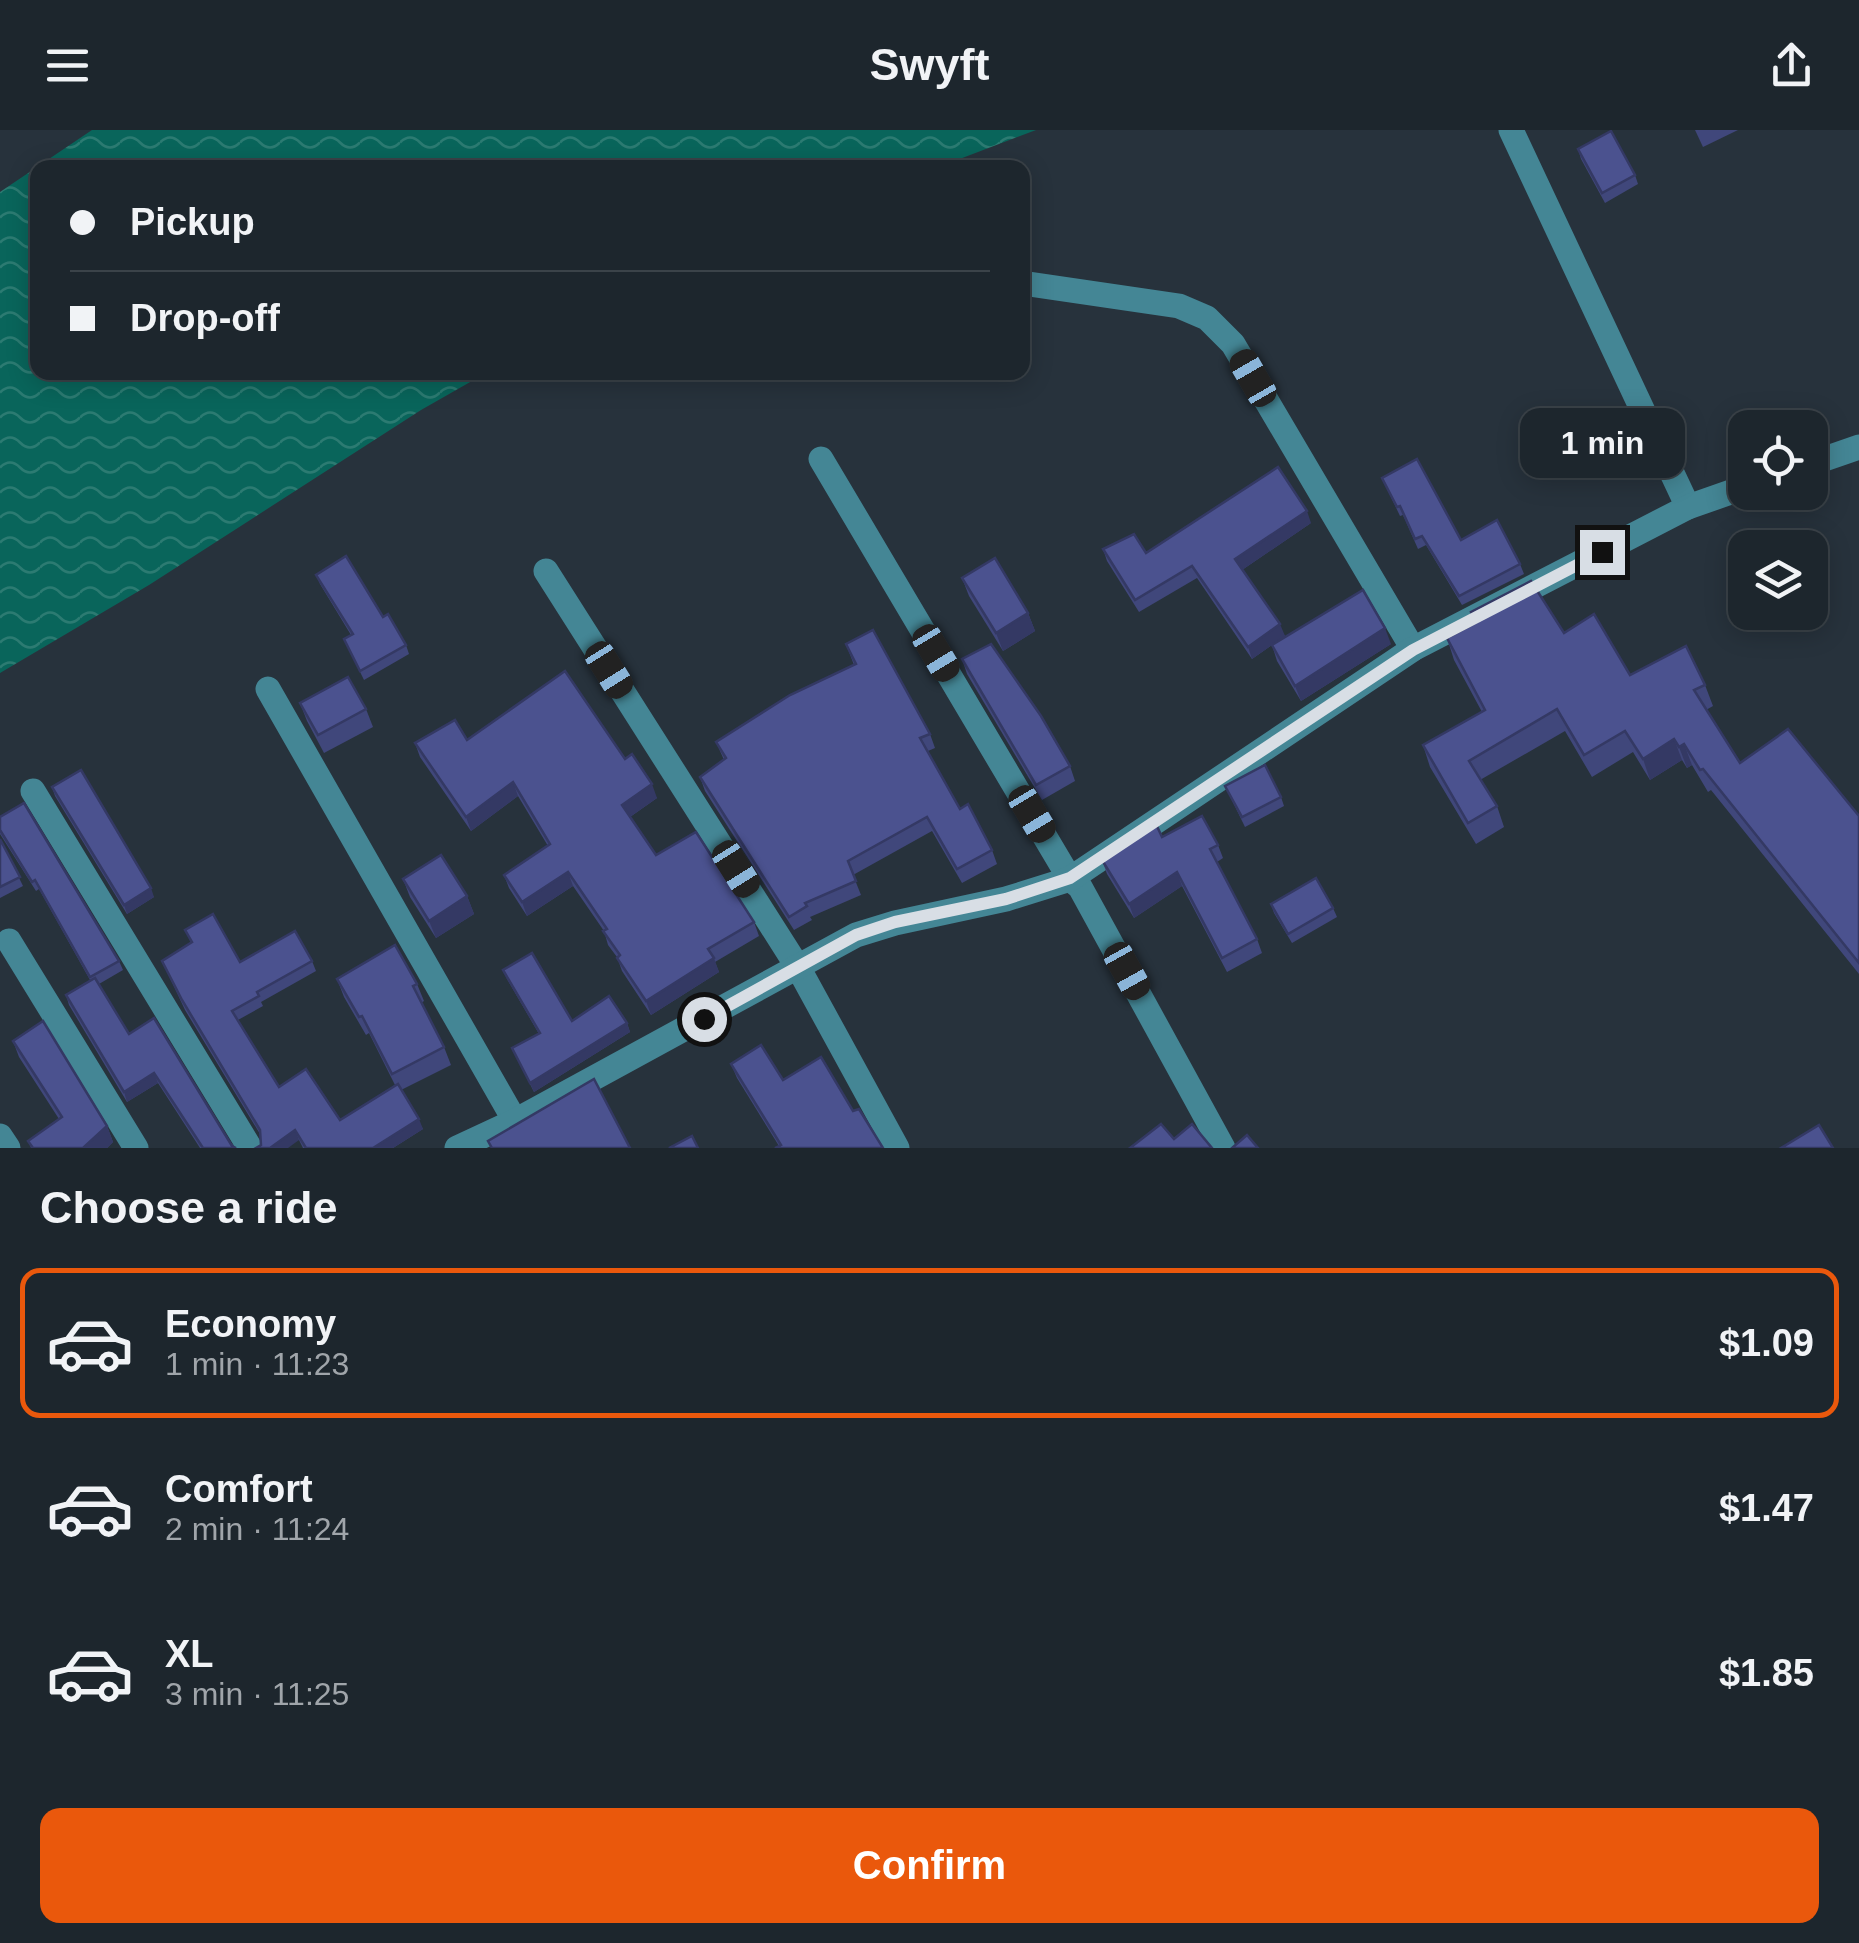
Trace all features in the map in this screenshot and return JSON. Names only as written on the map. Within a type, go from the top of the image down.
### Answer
[{"type":"street","points":[[1511,130],[1688,507]]},
{"type":"street","points":[[1030,284],[1179,306],[1207,318],[1233,344],[1413,650]]},
{"type":"street","points":[[1828,458],[1859,447]]},
{"type":"street","points":[[822,460],[1070,878],[1080,887],[1223,1148]]},
{"type":"street","points":[[457,1148],[799,969],[856,935],[895,922],[1006,899],[1070,878],[1413,650],[1688,507],[1728,493]]},
{"type":"street","points":[[546,571],[799,969],[897,1148]]},
{"type":"street","points":[[268,689],[515,1120]]},
{"type":"street","points":[[33,791],[250,1148]]},
{"type":"street","points":[[10,941],[136,1148]]},
{"type":"street","points":[[0,1136],[8,1148]]},
{"type":"water","points":[[92,130],[1036,130],[957,160],[47,160]]},
{"type":"water","points":[[30,172],[30,380],[474,380],[149,585],[0,673],[0,192]]},
{"type":"building","points":[[1611,131],[1635,175],[1602,193],[1578,149]]},
{"type":"building","points":[[1417,459],[1461,540],[1497,520],[1520,564],[1459,596],[1422,536],[1415,539],[1382,478]]},
{"type":"building","points":[[1278,467],[1307,511],[1235,559],[1280,624],[1248,647],[1192,566],[1135,600],[1103,549],[1134,534],[1146,553]]},
{"type":"building","points":[[346,556],[383,617],[388,614],[406,645],[360,671],[344,639],[353,634],[316,575]]},
{"type":"building","points":[[995,558],[1028,613],[996,633],[962,578]]},
{"type":"building","points":[[1531,581],[1564,633],[1594,614],[1630,675],[1686,646],[1705,685],[1694,690],[1740,763],[1788,729],[1859,816],[1859,963],[1700,770],[1684,744],[1679,747],[1674,739],[1643,759],[1625,731],[1584,755],[1557,709],[1469,761],[1497,806],[1468,823],[1423,745],[1485,710],[1447,638],[1477,622],[1471,612]]},
{"type":"building","points":[[1363,590],[1385,628],[1295,686],[1272,645]]},
{"type":"building","points":[[873,630],[930,734],[920,738],[960,809],[968,804],[992,850],[957,869],[927,817],[848,861],[856,881],[805,903],[807,906],[789,917],[700,777],[726,758],[716,742],[790,695],[856,664],[846,644]]},
{"type":"building","points":[[991,644],[1070,766],[1036,785],[962,659]]},
{"type":"building","points":[[565,671],[625,759],[632,754],[652,784],[622,805],[656,855],[696,832],[754,922],[708,949],[714,958],[646,1001],[617,958],[620,955],[603,931],[607,929],[568,872],[522,902],[504,875],[550,844],[513,782],[466,817],[415,743],[455,720],[467,740]]},
{"type":"building","points":[[348,677],[366,709],[318,735],[300,703]]},
{"type":"building","points":[[1265,765],[1281,797],[1242,817],[1225,786]]},
{"type":"building","points":[[81,770],[151,888],[124,905],[52,787]]},
{"type":"building","points":[[24,803],[119,961],[90,977],[35,880],[32,882],[0,830],[0,817]]},
{"type":"building","points":[[1202,816],[1218,845],[1210,849],[1257,939],[1222,958],[1177,872],[1129,904],[1102,860],[1156,824],[1162,837]]},
{"type":"building","points":[[0,839],[20,877],[0,887]]},
{"type":"building","points":[[441,855],[467,896],[429,921],[403,879]]},
{"type":"building","points":[[1316,878],[1333,908],[1288,934],[1271,904]]},
{"type":"building","points":[[213,914],[240,962],[295,931],[312,961],[232,1011],[279,1087],[306,1069],[340,1120],[398,1084],[419,1119],[373,1148],[306,1148],[295,1130],[270,1148],[256,1148],[261,1145],[260,1130],[162,961],[192,942],[185,930]]},
{"type":"building","points":[[395,945],[444,1047],[392,1074],[362,1016],[359,1017],[337,979]]},
{"type":"building","points":[[532,953],[572,1021],[609,996],[627,1023],[530,1083],[512,1048],[540,1033],[503,970]]},
{"type":"building","points":[[95,978],[129,1034],[154,1018],[236,1148],[203,1148],[154,1073],[124,1092],[66,995]]},
{"type":"building","points":[[43,1021],[107,1126],[83,1148],[33,1148],[28,1141],[62,1117],[13,1041]]},
{"type":"building","points":[[761,1045],[783,1080],[821,1057],[853,1111],[859,1109],[883,1148],[775,1148],[781,1145],[731,1064]]},
{"type":"building","points":[[594,1079],[630,1148],[492,1148],[488,1141]]},
{"type":"building","points":[[1161,1124],[1174,1139],[1192,1124],[1212,1148],[1130,1148]]},
{"type":"building","points":[[1819,1125],[1833,1148],[1781,1148]]},
{"type":"building","points":[[1247,1135],[1258,1148],[1232,1148]]},
{"type":"building","points":[[692,1136],[698,1148],[669,1148]]},
{"type":"route","points":[[704,1019],[856,935],[895,922],[1006,899],[1070,878],[1413,650],[1602,552]]}]
